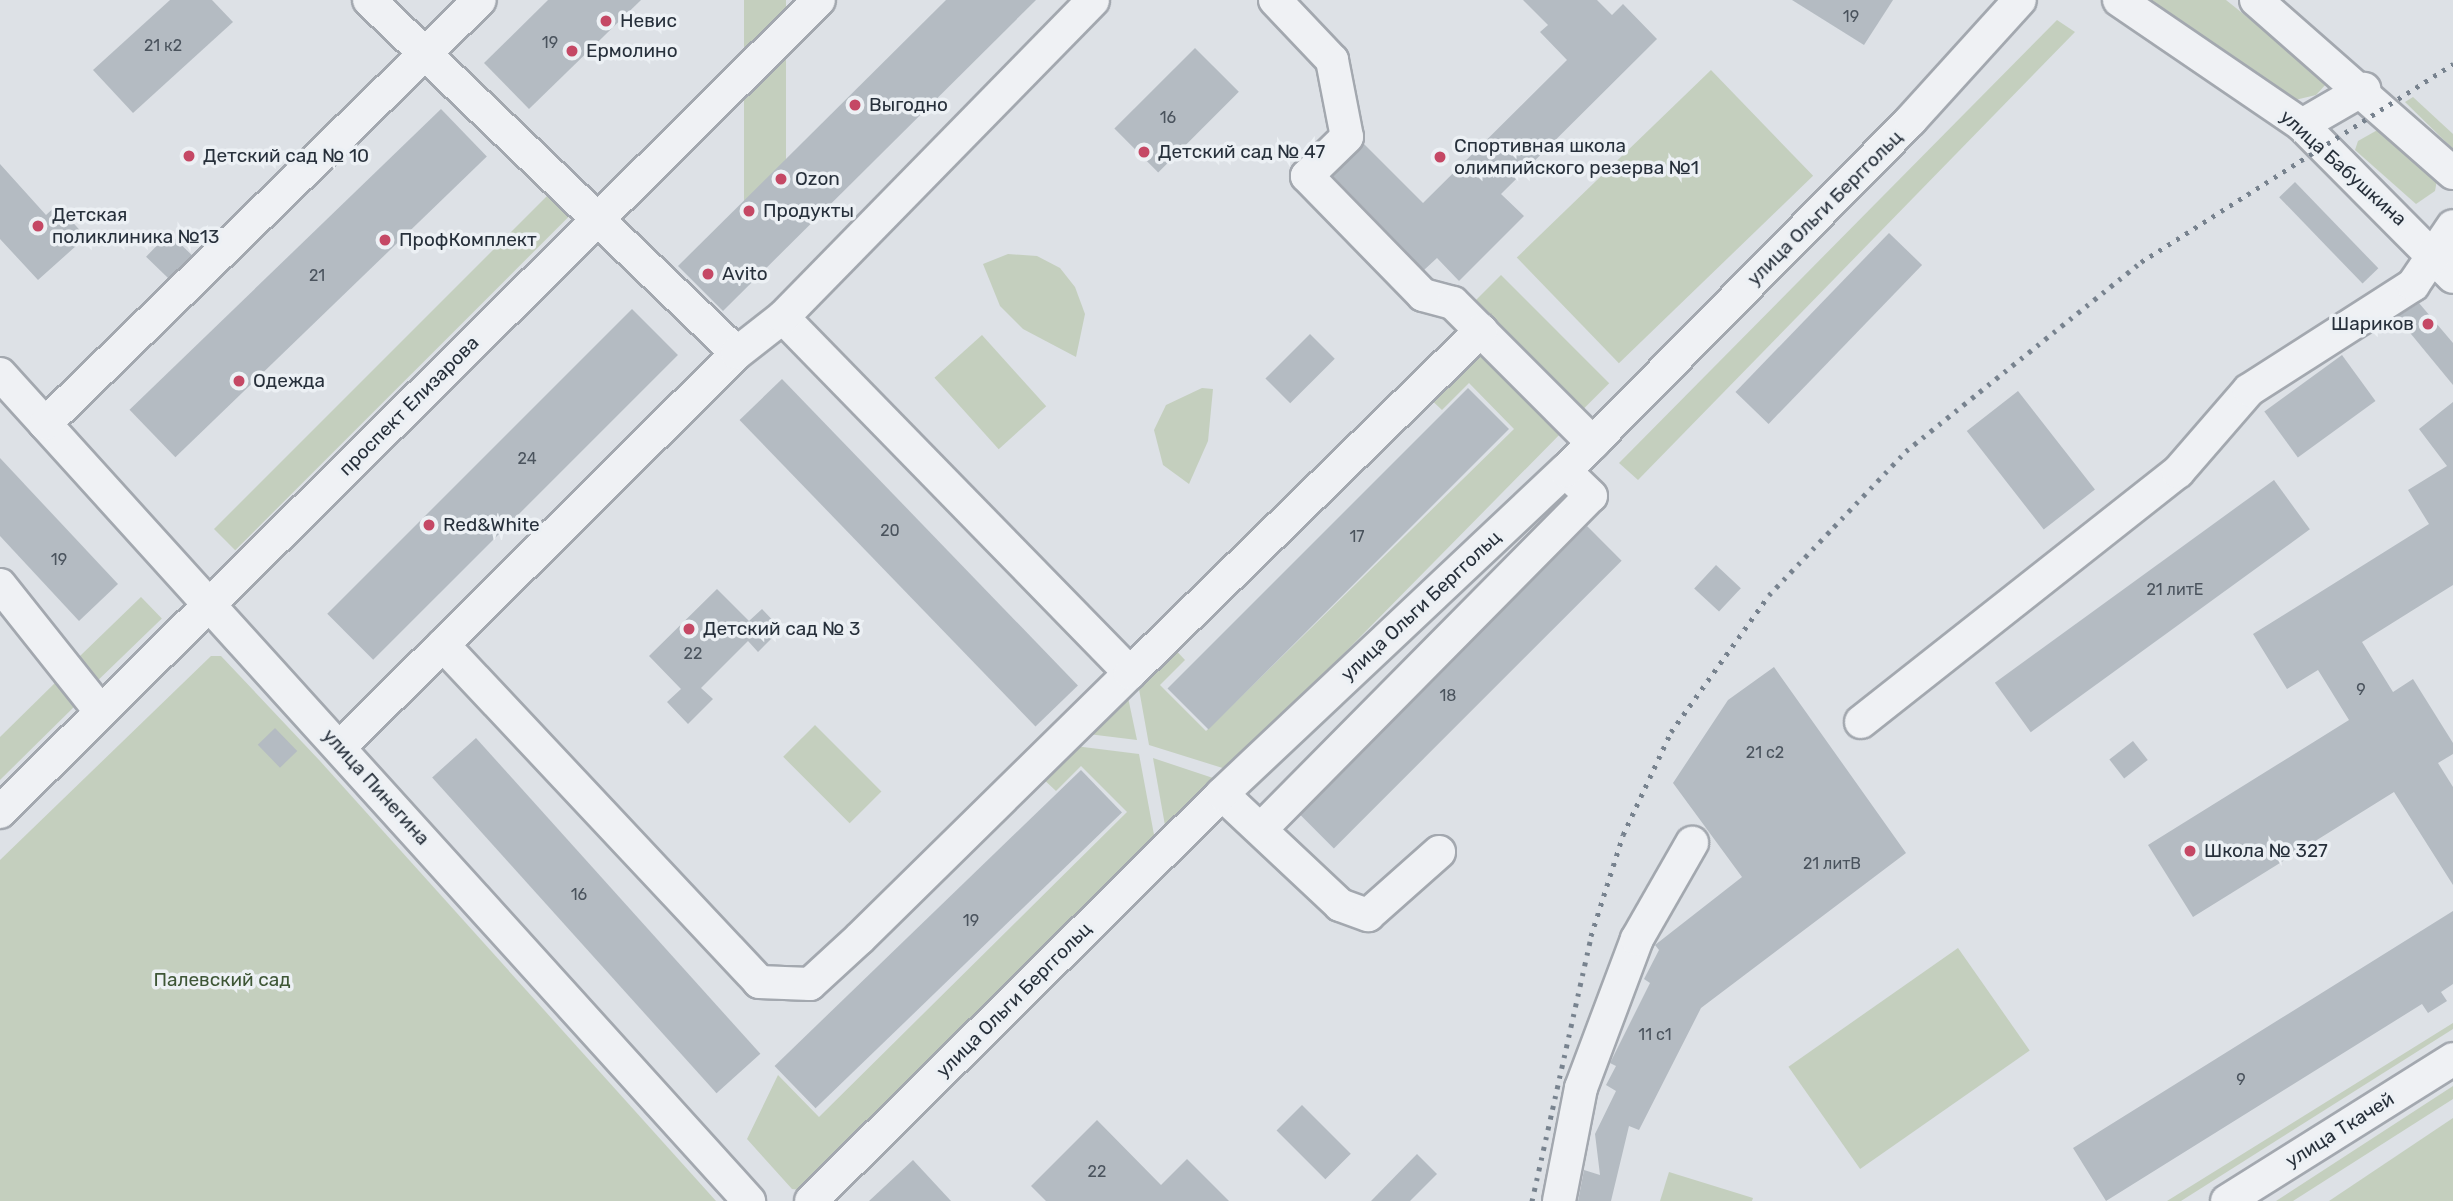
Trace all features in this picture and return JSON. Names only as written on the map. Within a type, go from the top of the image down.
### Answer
[{"type":"street","points":[[369,0],[599,217],[737,353]]},
{"type":"street","points":[[45,424],[481,0]]},
{"type":"street","name":"проспект Елизарова","points":[[0,812],[819,0]]},
{"type":"street","points":[[1275,0],[1332,60],[1347,137],[1307,176],[1423,295],[1453,303],[1593,443]]},
{"type":"street","name":"улица Ольги Берггольц","points":[[811,1201],[1222,794],[1565,471],[1911,120],[2020,0]]},
{"type":"street","name":"улица Бабушкина","points":[[2119,0],[2302,125],[2432,250],[2453,277]]},
{"type":"street","points":[[2257,0],[2364,89],[2453,173]]},
{"type":"street","points":[[340,747],[737,353],[783,317],[1079,4]]},
{"type":"street","points":[[2302,125],[2364,89]]},
{"type":"street","points":[[1861,722],[2178,472],[2249,390],[2413,285],[2432,250],[2453,226]]},
{"type":"street","points":[[783,317],[1130,673]]},
{"type":"street","points":[[443,645],[759,982],[810,984],[1481,330]]},
{"type":"street","name":"улица Пинегина","points":[[0,374],[749,1201]]},
{"type":"street","points":[[1262,828],[1591,496],[1565,471]]},
{"type":"street","points":[[0,585],[101,712]]},
{"type":"street","points":[[1222,794],[1262,828],[1340,905],[1368,915],[1438,852]]},
{"type":"street","points":[[1559,1201],[1590,1063],[1637,939],[1692,844]]},
{"type":"street","name":"улица Ткачей","points":[[2236,1199],[2453,1059]]},
{"type":"green space","points":[[744,0],[786,0],[786,243],[744,243]]},
{"type":"green space","points":[[2148,0],[2226,0],[2328,82],[2316,95],[2295,100]]},
{"type":"green space","points":[[2057,20],[2075,32],[1638,480],[1619,463]]},
{"type":"green space","points":[[1711,70],[1813,176],[1619,363],[1517,258]]},
{"type":"green space","points":[[2413,97],[2453,134],[2453,149],[2405,102]]},
{"type":"green space","points":[[2381,128],[2437,180],[2435,191],[2416,204],[2355,150],[2358,141]]},
{"type":"green space","points":[[552,191],[573,212],[235,550],[214,529]]},
{"type":"green space","points":[[1008,254],[1037,256],[1060,268],[1075,287],[1085,314],[1076,357],[1023,329],[1000,306],[983,264]]},
{"type":"green space","points":[[1501,275],[1609,383],[1576,416],[1468,308]]},
{"type":"green space","points":[[982,335],[1046,406],[999,449],[934,378]]},
{"type":"green space","points":[[1482,341],[1568,426],[1229,770],[1149,745],[1137,678],[1170,644],[1185,660],[1160,685],[1206,731],[1514,429],[1469,383],[1442,410],[1426,395]]},
{"type":"green space","points":[[1202,388],[1213,389],[1208,441],[1189,484],[1163,465],[1154,430],[1166,405]]},
{"type":"green space","points":[[141,597],[162,619],[99,680],[78,658]]},
{"type":"green space","name":"Палевский сад","points":[[211,656],[221,656],[320,761],[716,1201],[0,1201],[0,860]]},
{"type":"green space","points":[[60,678],[81,700],[0,780],[0,737]]},
{"type":"green space","points":[[1126,688],[1137,740],[1080,733]]},
{"type":"green space","points":[[815,725],[881,791],[850,823],[783,757]]},
{"type":"green space","points":[[1067,745],[1139,754],[1155,840],[800,1190],[792,1189],[747,1139],[778,1075],[819,1117],[1127,812],[1081,766],[1056,791],[1038,774]]},
{"type":"green space","points":[[1153,758],[1219,780],[1166,831]]},
{"type":"green space","points":[[1958,948],[2030,1050],[1860,1169],[1788,1067]]},
{"type":"green space","points":[[2453,1023],[2453,1029],[2181,1201],[2167,1201]]},
{"type":"green space","points":[[2453,1086],[2453,1099],[2293,1201],[2276,1201]]},
{"type":"green space","points":[[2453,1118],[2453,1201],[2329,1201]]},
{"type":"green space","points":[[1669,1172],[1753,1198],[1752,1201],[1660,1201]]},
{"type":"building","points":[[170,0],[212,0],[233,22],[133,113],[93,70]]},
{"type":"building","points":[[548,0],[641,0],[529,109],[484,63]]},
{"type":"building","points":[[946,0],[1036,0],[723,311],[678,266]]},
{"type":"building","points":[[1523,0],[1597,0],[1612,15],[1623,4],[1657,39],[1501,194],[1524,216],[1459,281],[1437,258],[1424,270],[1333,176],[1364,144],[1423,203],[1567,60],[1540,32],[1548,25]]},
{"type":"building","points":[[1792,0],[1893,0],[1864,45]]},
{"type":"building","points":[[1195,48],[1239,92],[1158,172],[1114,129]]},
{"type":"building","points":[[441,109],[487,156],[175,457],[130,410]]},
{"type":"building","name":"Детская поликлиника №13","points":[[0,164],[46,215],[57,205],[86,237],[38,280],[0,239]]},
{"type":"building","points":[[2295,182],[2378,268],[2363,284],[2279,197]]},
{"type":"building","points":[[169,233],[192,255],[169,279],[146,257]]},
{"type":"building","points":[[1889,233],[1922,265],[1769,424],[1735,392]]},
{"type":"building","points":[[2419,303],[2453,343],[2453,385],[2397,317]]},
{"type":"building","points":[[632,309],[678,355],[373,660],[327,614]]},
{"type":"building","points":[[1310,334],[1335,359],[1290,403],[1265,379]]},
{"type":"building","points":[[2342,355],[2376,401],[2298,458],[2264,411]]},
{"type":"building","points":[[782,379],[1078,685],[1035,726],[740,420]]},
{"type":"building","points":[[1468,388],[1509,429],[1208,730],[1167,689]]},
{"type":"building","points":[[2018,391],[2095,490],[2044,530],[1967,431]]},
{"type":"building","points":[[2453,402],[2453,585],[2362,642],[2393,692],[2413,679],[2453,743],[2453,754],[2438,763],[2453,787],[2453,885],[2394,792],[2193,917],[2148,845],[2349,720],[2318,670],[2287,689],[2253,634],[2429,524],[2408,490],[2447,466],[2419,429]]},
{"type":"building","points":[[0,458],[118,584],[79,621],[0,536]]},
{"type":"building","points":[[2274,480],[2310,529],[2031,732],[1995,683]]},
{"type":"building","points":[[1587,526],[1622,561],[1334,848],[1299,814]]},
{"type":"building","points":[[1716,565],[1741,588],[1719,612],[1694,588]]},
{"type":"building","points":[[717,589],[749,621],[762,609],[781,629],[758,652],[748,641],[701,688],[713,699],[688,724],[667,702],[681,689],[649,656]]},
{"type":"building","points":[[1774,667],[1906,853],[1701,1008],[1639,1130],[1629,1126],[1611,1201],[1578,1201],[1584,1170],[1600,1175],[1595,1134],[1616,1091],[1606,1085],[1616,1066],[1610,1063],[1650,983],[1644,979],[1659,950],[1655,945],[1742,877],[1673,783],[1728,700]]},
{"type":"building","points":[[275,728],[297,751],[280,768],[258,745]]},
{"type":"building","points":[[476,738],[760,1054],[717,1093],[432,777]]},
{"type":"building","points":[[2133,741],[2148,760],[2124,778],[2109,759]]},
{"type":"building","points":[[1081,770],[1122,812],[816,1108],[775,1066]]},
{"type":"building","points":[[2453,911],[2453,984],[2441,992],[2447,1001],[2428,1013],[2422,1004],[2106,1201],[2073,1148]]},
{"type":"building","points":[[1302,1105],[1351,1154],[1325,1179],[1277,1130]]},
{"type":"building","points":[[1097,1120],[1161,1185],[1187,1159],[1229,1201],[1046,1201],[1031,1186]]},
{"type":"building","points":[[1417,1154],[1437,1174],[1410,1201],[1371,1201]]},
{"type":"building","points":[[913,1160],[951,1201],[869,1201]]},
{"type":"railway","points":[[1532,1201],[1591,936],[1623,835],[1671,732],[1769,595],[1906,451],[2141,262],[2453,64]]},
{"type":"place","name":"Невис","points":[[606,21]]},
{"type":"place","name":"Ермолино","points":[[572,51]]},
{"type":"place","name":"Выгодно","points":[[855,105]]},
{"type":"place","name":"Детский сад № 47","points":[[1144,152]]},
{"type":"place","name":"Детский сад № 10","points":[[189,156]]},
{"type":"place","name":"Спортивная школа олимпийского резерва №1","points":[[1440,157]]},
{"type":"place","name":"Ozon","points":[[781,179]]},
{"type":"place","name":"Продукты","points":[[749,211]]},
{"type":"place","name":"Детская поликлиника №13","points":[[38,226]]},
{"type":"place","name":"ПрофКомплект","points":[[385,240]]},
{"type":"place","name":"Avito","points":[[708,274]]},
{"type":"place","name":"Шариков","points":[[2428,324]]},
{"type":"place","name":"Одежда","points":[[239,381]]},
{"type":"place","name":"Red&White","points":[[429,525]]},
{"type":"place","name":"Детский сад № 3","points":[[689,629]]},
{"type":"place","name":"Школа № 327","points":[[2190,851]]}]
